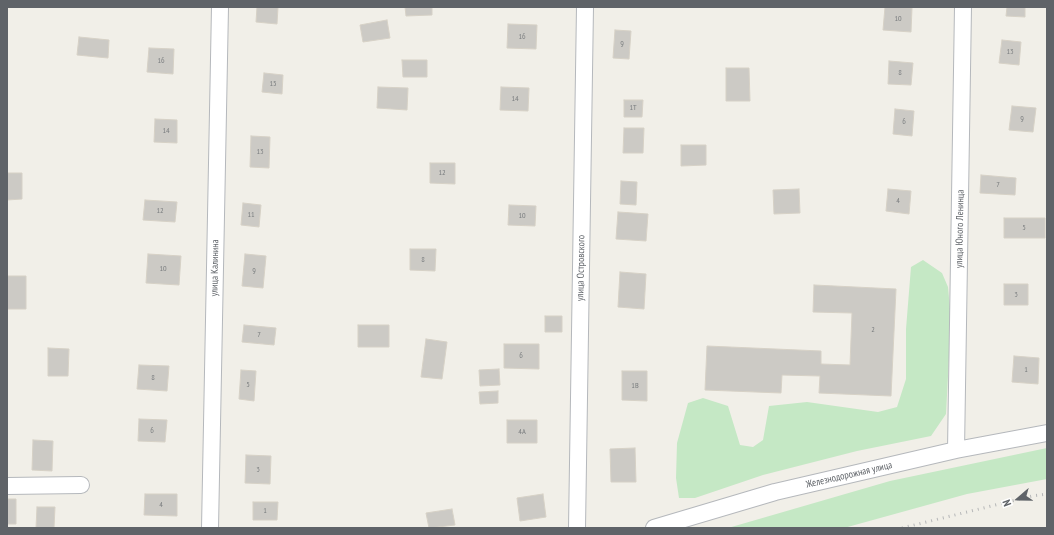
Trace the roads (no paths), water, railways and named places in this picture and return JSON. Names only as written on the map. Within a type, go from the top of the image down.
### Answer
[{"type":"street","name":"улица Калинина","points":[[210,528],[220,7]]},
{"type":"street","name":"улица Островского","points":[[577,528],[585,7]]},
{"type":"street","name":"улица Юного Ленинца","points":[[956,450],[963,7]]},
{"type":"street","name":"Железнодорожная улица","points":[[654,528],[775,492],[956,450],[1047,433]]},
{"type":"street","points":[[7,486],[81,484]]},
{"type":"railway","points":[[902,528],[1032,496],[1047,494]]}]
